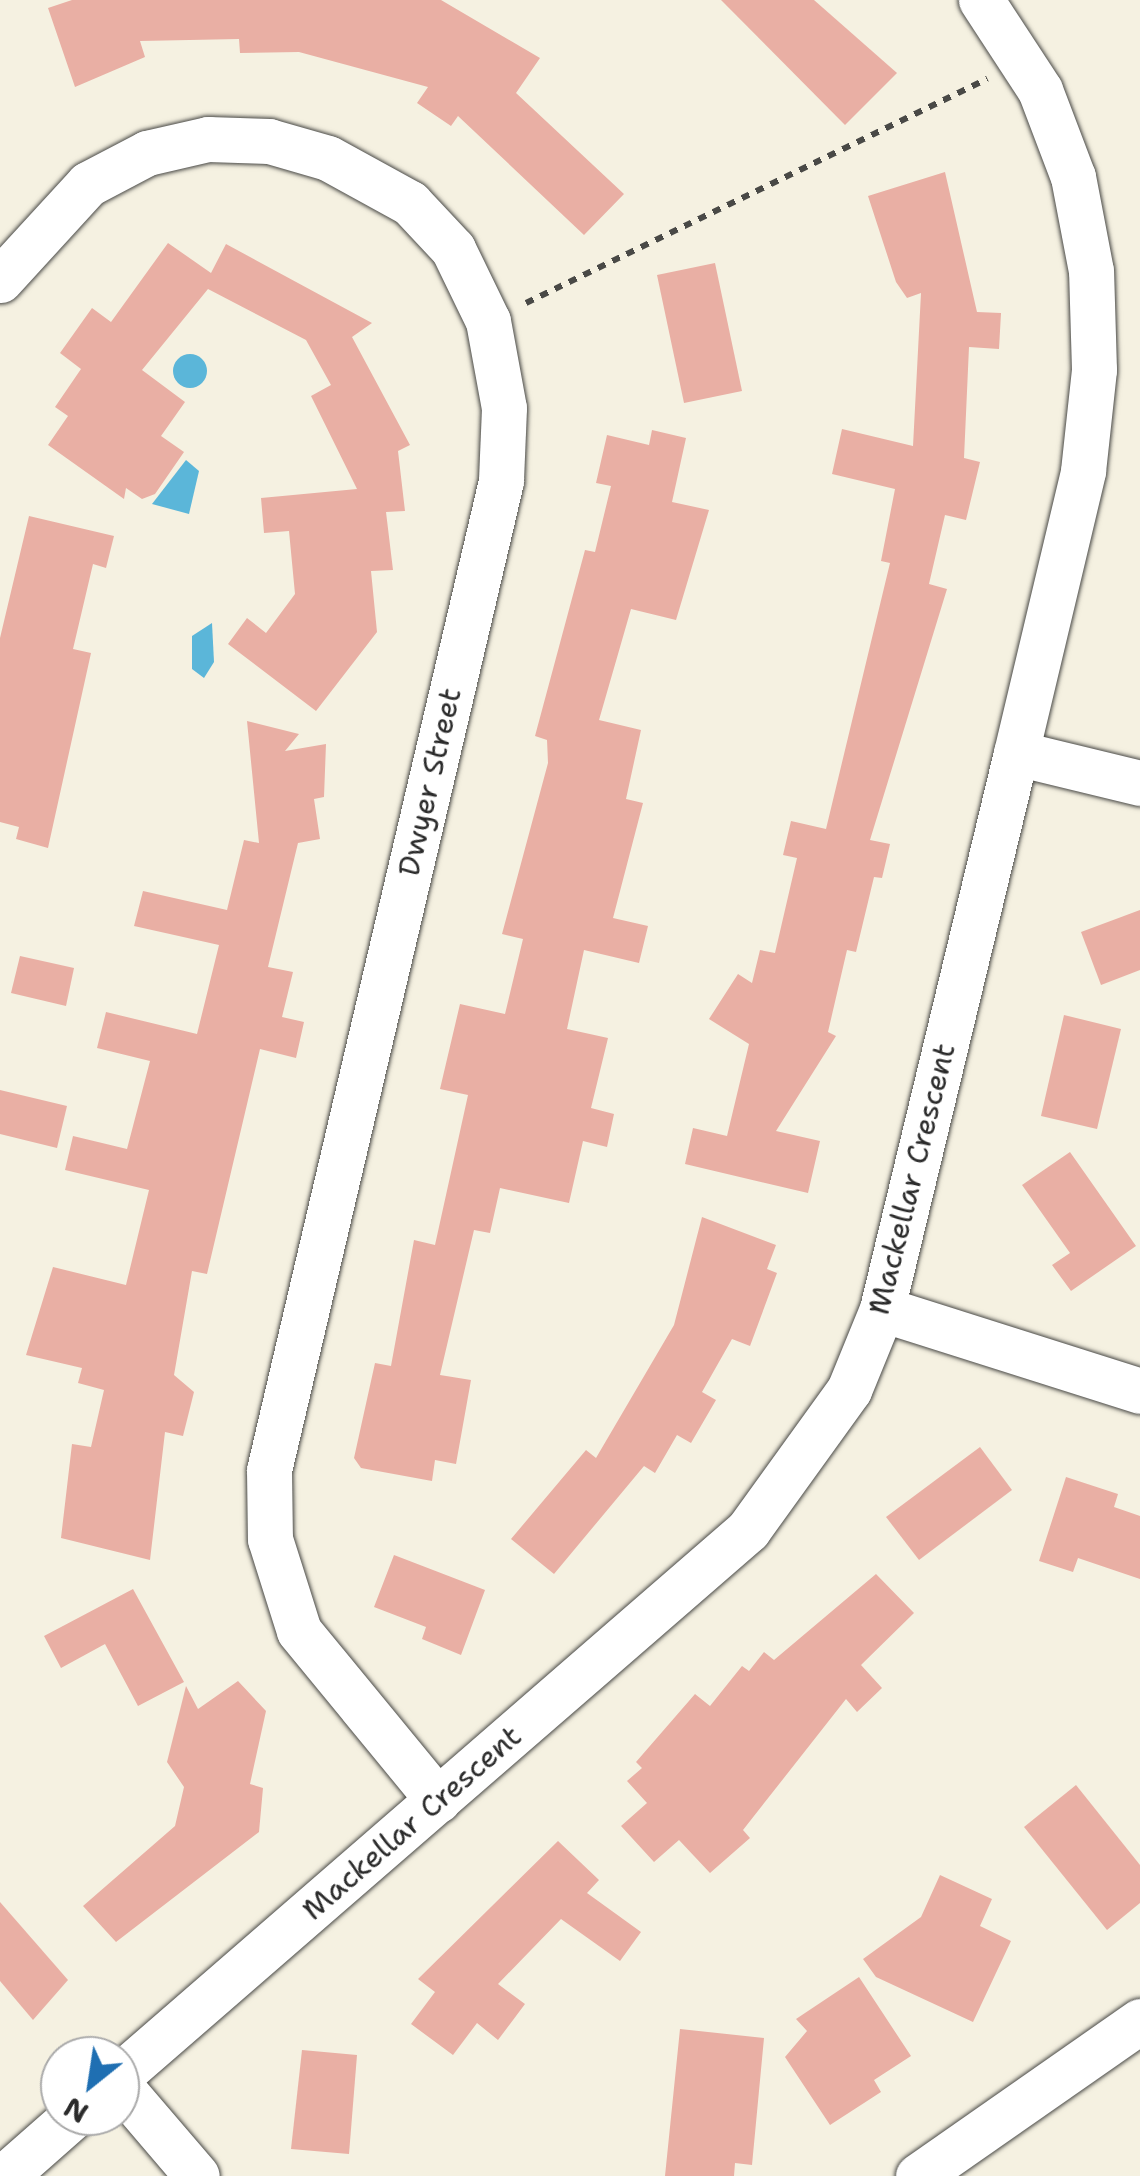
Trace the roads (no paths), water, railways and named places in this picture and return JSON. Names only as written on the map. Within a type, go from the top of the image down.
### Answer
[{"type":"street","name":"Mackellar Crescent","points":[[140,2058],[748,1530],[804,1464],[882,1310],[1083,471],[1094,370],[1091,271],[1072,177],[1024,61],[980,0]]},
{"type":"street","name":"Dwyer Street","points":[[0,280],[36,231],[132,161],[208,138],[268,142],[328,158],[410,203],[453,249],[488,320],[504,408],[501,481],[269,1470],[270,1539],[299,1631],[438,1800]]},
{"type":"street","points":[[1016,753],[1140,783]]},
{"type":"street","points":[[882,1310],[1140,1391]]},
{"type":"street","points":[[918,2176],[1140,2021]]},
{"type":"street","points":[[140,2109],[197,2176]]},
{"type":"street","points":[[5,2176],[50,2136]]},
{"type":"water","points":[[190,354],[202,359],[207,371],[202,383],[190,388],[178,383],[173,371],[178,359]]},
{"type":"water","points":[[186,460],[199,471],[189,514],[152,504]]},
{"type":"water","points":[[212,623],[214,662],[204,678],[192,669],[192,636]]}]
